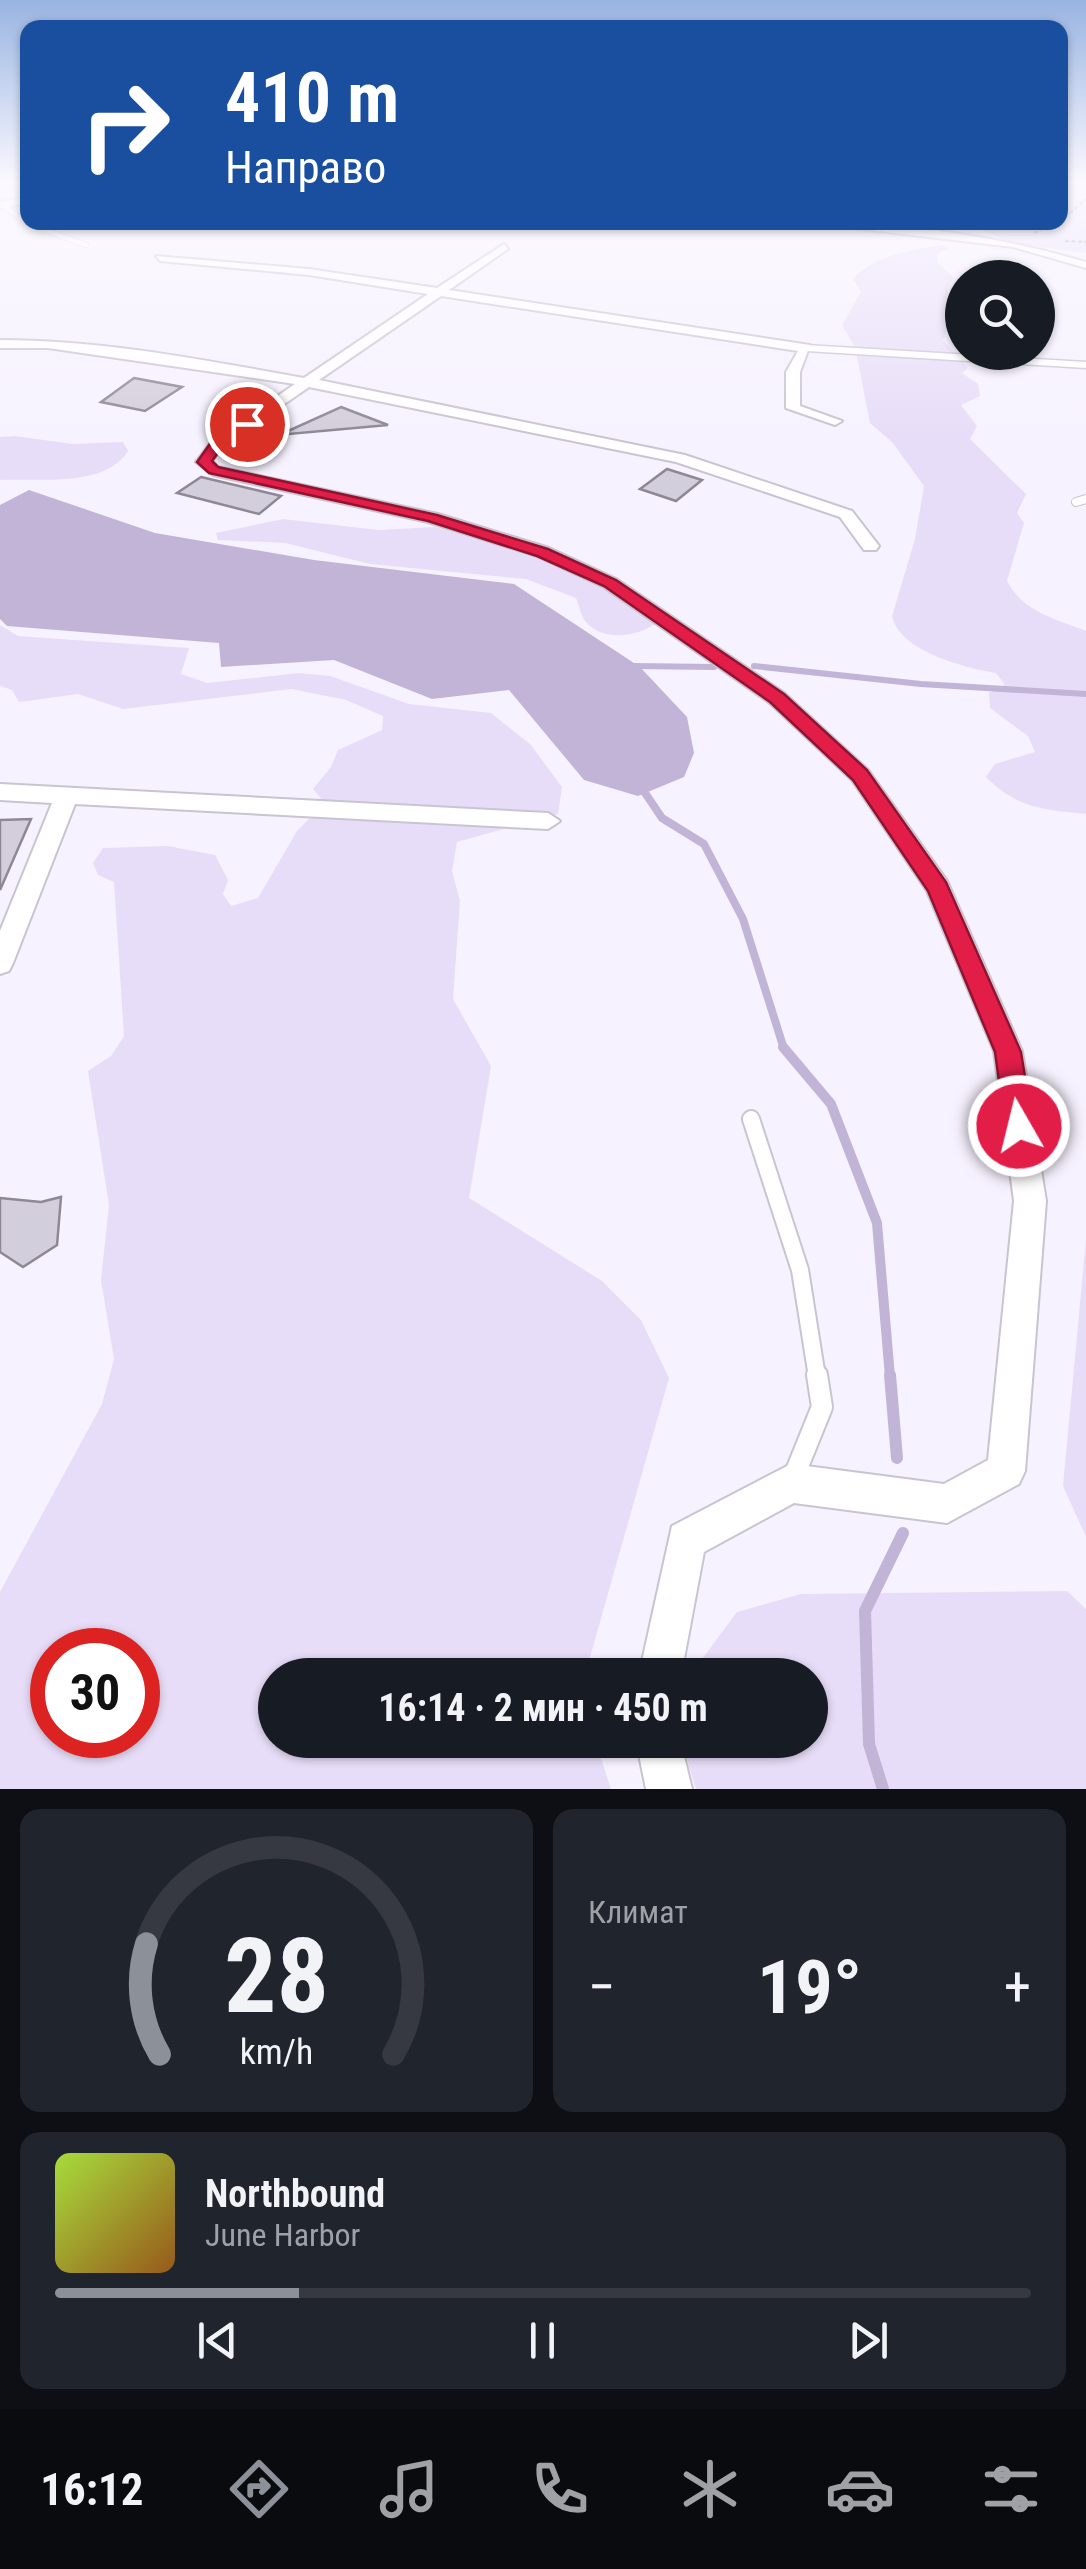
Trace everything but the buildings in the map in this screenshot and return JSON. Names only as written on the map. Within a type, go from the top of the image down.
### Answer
[{"type":"street","points":[[269,267],[806,348],[793,372],[793,408],[835,421]]},
{"type":"street","points":[[474,267],[217,444],[204,462],[214,470],[251,480],[432,518],[543,552],[610,583],[777,698],[846,762],[938,888],[1008,1052],[1030,1201],[1006,1471],[947,1504],[791,1483],[686,1540],[663,1658]]},
{"type":"street","points":[[0,344],[121,351],[307,382],[680,458],[846,514],[870,546]]},
{"type":"street","points":[[0,792],[548,820]]},
{"type":"street","points":[[0,963],[67,794]]},
{"type":"street","points":[[662,1758],[669,1789]]},
{"type":"lane","points":[[806,348],[1086,365]]},
{"type":"lane","points":[[751,1120],[800,1270],[822,1408],[791,1483]]},
{"type":"shaded area","points":[[866,267],[945,270],[945,370],[966,370],[962,373],[978,384],[980,396],[961,405],[977,426],[970,439],[1026,494],[1017,513],[1024,523],[1007,581],[1031,607],[1086,631],[1086,814],[1044,809],[1020,801],[986,777],[995,764],[1035,752],[1028,736],[990,708],[989,693],[1005,685],[996,673],[935,656],[897,628],[892,616],[915,539],[924,486],[892,442],[870,423],[855,347],[842,325],[861,292],[853,279]]},
{"type":"shaded area","points":[[0,437],[72,444],[123,442],[128,451],[117,463],[88,476],[0,480]]},
{"type":"shaded area","points":[[29,490],[155,533],[314,560],[514,584],[640,667],[687,717],[694,753],[684,777],[638,796],[584,780],[509,690],[432,699],[334,660],[221,667],[219,643],[7,626],[0,619],[0,505]]},
{"type":"shaded area","points":[[283,519],[378,530],[435,527],[560,563],[637,602],[658,622],[632,634],[602,633],[586,622],[576,598],[526,579],[370,564],[285,543],[218,540],[216,533]]},
{"type":"shaded area","points":[[0,625],[18,636],[189,648],[181,674],[207,683],[299,673],[330,676],[409,704],[491,713],[531,745],[562,787],[558,814],[457,842],[452,871],[460,901],[453,999],[491,1066],[469,1198],[602,1281],[641,1320],[669,1378],[590,1658],[258,1658],[258,1758],[601,1758],[611,1789],[0,1789],[0,1592],[102,1404],[114,1359],[101,1280],[109,1205],[88,1071],[111,1056],[124,1036],[114,882],[98,875],[93,863],[103,848],[168,846],[215,855],[228,880],[223,894],[231,906],[258,898],[297,831],[325,803],[313,789],[331,767],[338,750],[382,730],[383,716],[346,700],[291,689],[123,709],[78,694],[19,702],[12,690],[0,686]]},
{"type":"shaded area","points":[[1086,1239],[1086,1537],[1063,1486]]},
{"type":"shaded area","points":[[1067,1591],[1086,1609],[1086,1789],[696,1789],[686,1758],[828,1758],[828,1658],[703,1658],[737,1612],[801,1594]]},
{"type":"waterway","points":[[633,666],[714,667]]},
{"type":"waterway","points":[[754,666],[921,684],[1086,694]]},
{"type":"waterway","points":[[640,785],[643,789]]},
{"type":"waterway","points":[[641,787],[662,818],[704,844],[743,919],[784,1048]]},
{"type":"waterway","points":[[784,1048],[831,1104],[877,1223],[890,1377]]},
{"type":"waterway","points":[[890,1375],[897,1458]]},
{"type":"waterway","points":[[883,1789],[869,1744],[865,1611],[903,1533]]},
{"type":"route","points":[[247,424],[217,444],[204,462],[214,470],[251,480],[432,518],[543,552],[610,583],[688,633],[777,698],[860,775],[938,888],[1008,1052],[1019,1126]]}]
